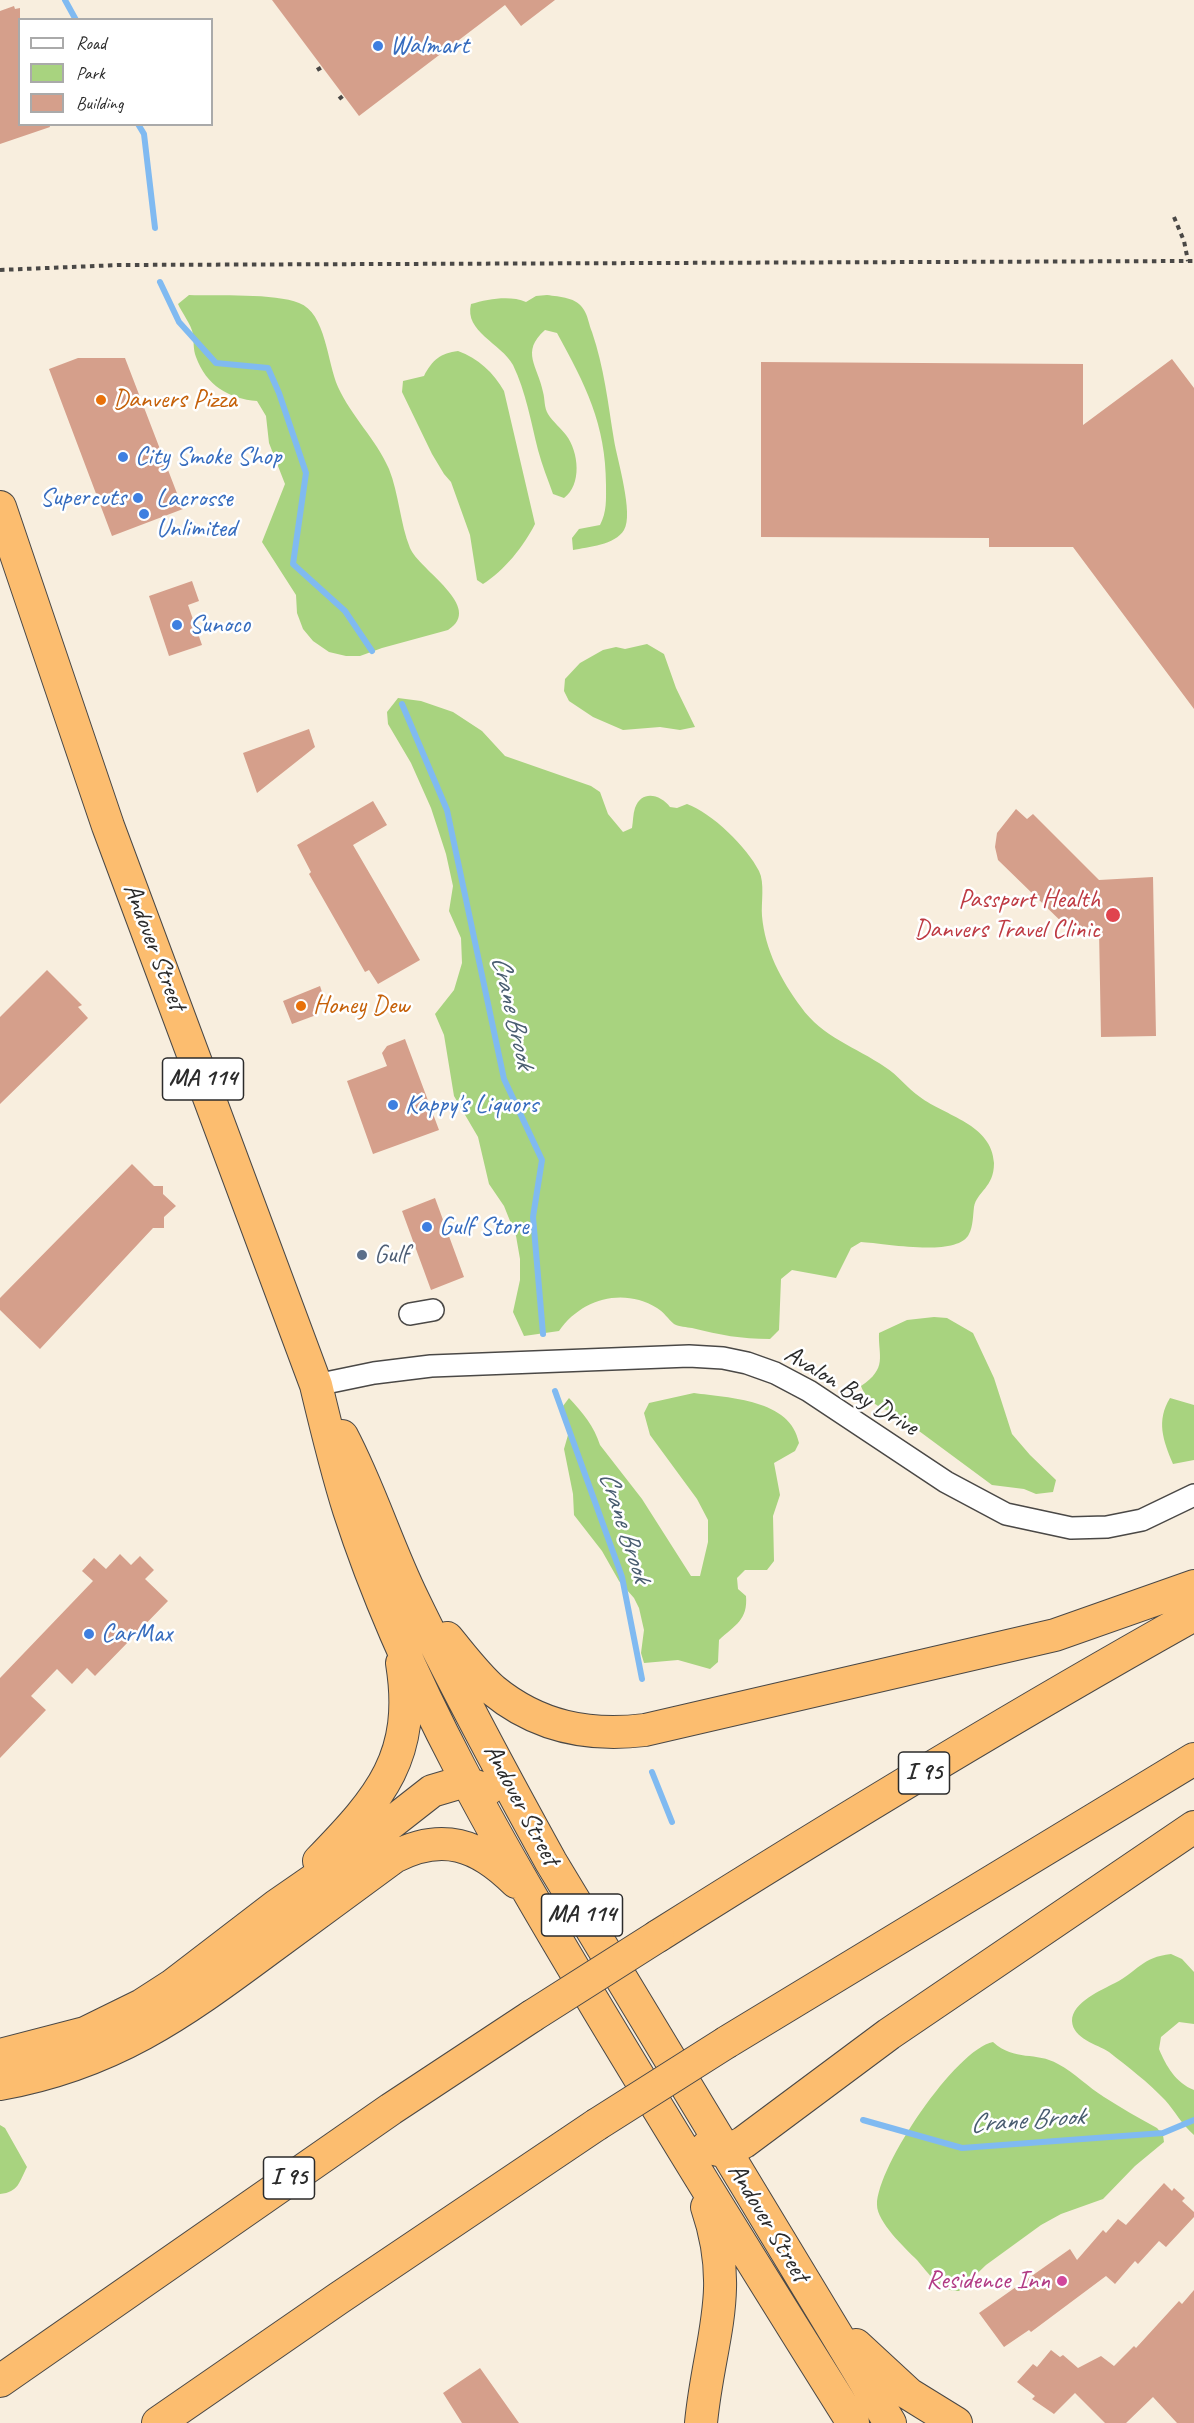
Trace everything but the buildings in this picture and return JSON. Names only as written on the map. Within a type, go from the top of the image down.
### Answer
[{"type":"highway","name":"Andover Street","points":[[0,507],[108,826],[316,1384],[349,1511],[397,1635],[470,1784],[532,1898],[655,2105],[853,2423]]},
{"type":"highway","name":"Andover Street","points":[[316,1384],[358,1466],[412,1597],[531,1826],[890,2423]]},
{"type":"highway","points":[[412,1597],[471,1668],[517,1707],[541,1720],[567,1728],[593,1733],[618,1733],[645,1730],[1055,1635],[1194,1586]]},
{"type":"highway","name":"I 95","points":[[0,2381],[391,2109],[658,1935],[1042,1702],[1194,1616]]},
{"type":"highway","points":[[276,1906],[325,1855],[380,1792],[393,1769],[402,1739],[406,1701],[397,1635]]},
{"type":"highway","points":[[158,2423],[596,2125],[727,2042],[1194,1759]]},
{"type":"highway","points":[[0,2055],[85,2033],[142,2004],[173,1985],[276,1906],[354,1852],[432,1791],[446,1785],[470,1784],[489,1791],[531,1826]]},
{"type":"highway","points":[[655,2105],[694,2140],[711,2149],[726,2152],[764,2128],[889,2034],[1194,1827]]},
{"type":"highway","points":[[0,2084],[37,2077],[75,2065],[144,2035],[207,1995],[394,1857],[414,1847],[436,1843],[460,1846],[484,1855],[507,1873],[532,1898]]},
{"type":"highway","points":[[688,2158],[716,2232],[721,2268],[718,2322],[701,2423]]},
{"type":"highway","points":[[805,2284],[838,2326],[886,2375],[909,2394],[956,2423]]},
{"type":"highway","points":[[0,2374],[50,2346]]},
{"type":"street","points":[[410,1314],[433,1310]]},
{"type":"street","name":"Avalon Bay Drive","points":[[316,1384],[374,1373],[431,1366],[689,1356],[723,1358],[747,1363],[775,1373],[809,1391],[946,1482],[1006,1514],[1071,1528],[1107,1527],[1142,1520],[1194,1495]]},
{"type":"path","points":[[317,70],[322,67]]},
{"type":"path","points":[[339,99],[344,95]]},
{"type":"path","points":[[1174,217],[1184,241],[1188,261]]},
{"type":"path","points":[[0,270],[118,265],[1194,261]]},
{"type":"green space","points":[[189,295],[261,296],[289,300],[308,308],[315,317],[343,398],[389,469],[410,548],[455,600],[459,611],[457,621],[448,630],[360,656],[346,656],[329,652],[313,641],[303,629],[297,613],[296,595],[262,542],[285,484],[269,443],[266,416],[257,401],[228,394],[212,383],[200,367],[195,354],[192,330],[178,304]]},
{"type":"green space","points":[[547,295],[577,302],[587,315],[603,372],[626,500],[627,522],[620,535],[608,542],[573,550],[572,538],[579,529],[600,525],[606,505],[602,443],[585,387],[557,333],[545,330],[533,345],[533,360],[547,412],[564,432],[574,450],[576,459],[574,485],[564,498],[553,494],[540,456],[525,396],[513,365],[478,330],[470,314],[471,304],[478,302],[506,298],[526,302],[536,296]]},
{"type":"green space","points":[[458,351],[485,367],[504,391],[535,524],[513,557],[483,584],[477,580],[470,535],[451,482],[432,454],[402,392],[403,381],[424,376],[438,358]]},
{"type":"green space","points":[[647,644],[664,654],[676,688],[695,727],[680,730],[660,727],[623,730],[593,717],[569,701],[564,691],[565,679],[580,663],[603,650],[616,647],[625,649]]},
{"type":"green space","points":[[398,698],[421,701],[453,712],[482,731],[505,756],[591,786],[600,792],[608,814],[623,832],[632,828],[634,810],[638,802],[642,798],[652,796],[662,799],[670,807],[677,808],[687,804],[697,808],[728,832],[759,871],[762,881],[762,916],[770,953],[787,986],[809,1017],[829,1034],[890,1070],[930,1104],[966,1122],[985,1139],[991,1150],[993,1171],[974,1207],[969,1234],[962,1241],[951,1246],[919,1247],[861,1242],[851,1248],[836,1278],[792,1270],[781,1279],[779,1330],[770,1339],[731,1336],[678,1326],[659,1310],[630,1298],[604,1300],[591,1304],[568,1320],[559,1331],[524,1336],[513,1312],[520,1280],[520,1259],[516,1236],[504,1206],[489,1184],[478,1137],[454,1096],[444,1035],[435,1014],[454,990],[462,963],[461,938],[449,911],[453,886],[446,854],[431,808],[411,763],[388,724],[387,712]]},
{"type":"green space","points":[[947,1318],[973,1333],[994,1378],[1012,1434],[1056,1480],[1053,1492],[1036,1494],[1024,1489],[992,1485],[896,1414],[879,1407],[864,1392],[861,1386],[875,1373],[880,1361],[879,1333],[907,1320]]},
{"type":"green space","points":[[694,1393],[740,1399],[771,1409],[784,1417],[794,1428],[799,1443],[795,1451],[774,1463],[780,1495],[773,1516],[774,1561],[767,1570],[745,1570],[737,1578],[738,1589],[746,1596],[745,1611],[735,1626],[719,1640],[718,1662],[710,1669],[678,1660],[644,1663],[641,1653],[644,1630],[639,1608],[634,1598],[619,1581],[602,1551],[574,1515],[573,1494],[564,1449],[570,1428],[563,1406],[569,1398],[588,1420],[600,1445],[642,1499],[691,1576],[700,1576],[708,1542],[708,1520],[697,1499],[650,1435],[644,1413],[649,1403]]},
{"type":"green space","points":[[1170,1398],[1194,1405],[1194,1460],[1173,1464],[1169,1455],[1162,1423]]},
{"type":"green space","points":[[1171,1954],[1182,1959],[1194,1972],[1194,2024],[1179,2022],[1161,2037],[1159,2049],[1172,2073],[1194,2090],[1194,2135],[1152,2087],[1109,2052],[1081,2037],[1073,2027],[1072,2021],[1077,2008],[1089,1997],[1123,1979],[1153,1958]]},
{"type":"green space","points":[[993,2042],[1009,2052],[1050,2060],[1064,2068],[1104,2097],[1157,2128],[1163,2135],[1164,2142],[1135,2166],[1103,2199],[1061,2214],[1041,2225],[986,2265],[959,2291],[952,2290],[930,2276],[893,2234],[878,2212],[877,2205],[880,2187],[890,2164],[921,2112],[959,2065],[977,2049]]},
{"type":"green space","points":[[0,2125],[5,2128],[27,2167],[15,2189],[0,2194]]},
{"type":"waterway","name":"Crane Brook","points":[[65,0],[75,18]]},
{"type":"waterway","name":"Crane Brook","points":[[139,126],[144,134],[155,228]]},
{"type":"waterway","name":"Crane Brook","points":[[160,282],[179,322],[216,363],[268,368],[279,393],[306,473],[293,564],[345,611],[372,651]]},
{"type":"waterway","name":"Crane Brook","points":[[402,704],[447,810],[504,1079],[542,1160],[533,1217],[543,1334]]},
{"type":"waterway","name":"Crane Brook","points":[[555,1391],[622,1577],[642,1679]]},
{"type":"waterway","name":"Crane Brook","points":[[652,1772],[672,1822]]},
{"type":"waterway","name":"Crane Brook","points":[[863,2120],[962,2148],[1163,2133],[1194,2120]]},
{"type":"place","name":"Walmart","points":[[378,46]]},
{"type":"place","name":"Danvers Pizza","points":[[101,400]]},
{"type":"place","name":"City Smoke Shop","points":[[123,457]]},
{"type":"place","name":"Supercuts","points":[[138,498]]},
{"type":"place","name":"Lacrosse Unlimited","points":[[144,514]]},
{"type":"place","name":"Sunoco","points":[[177,625]]},
{"type":"place","name":"Passport Health Danvers Travel Clinic","points":[[1113,915]]},
{"type":"place","name":"Honey Dew","points":[[301,1006]]},
{"type":"place","name":"Kappy's Liquors","points":[[393,1105]]},
{"type":"place","name":"Gulf Store","points":[[427,1227]]},
{"type":"place","name":"Gulf","points":[[362,1255]]},
{"type":"place","name":"CarMax","points":[[89,1634]]},
{"type":"place","name":"Residence Inn","points":[[1062,2281]]}]
